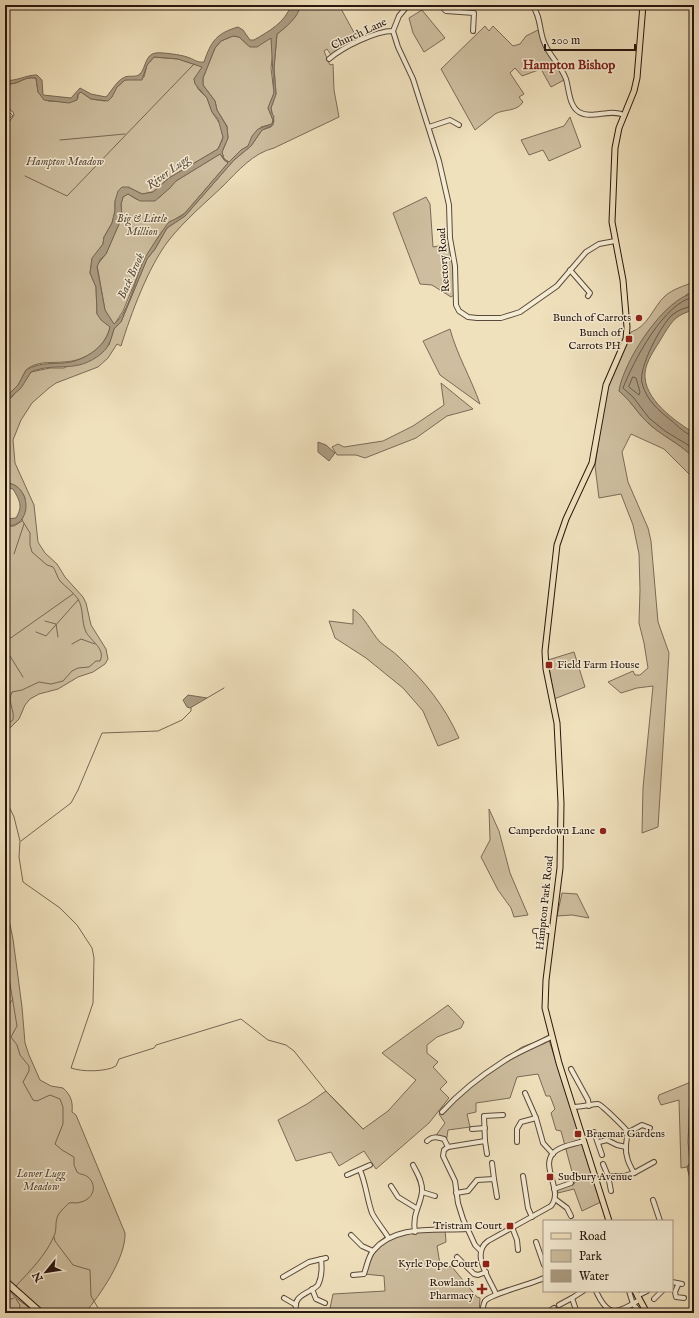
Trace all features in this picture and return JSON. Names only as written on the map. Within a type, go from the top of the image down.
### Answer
[{"type":"highway","points":[[5,1281],[41,1313]]},
{"type":"main road","name":"Hampton Park Road","points":[[609,1220],[551,1037],[544,998],[560,868],[560,777],[557,723],[547,679],[545,650],[555,559],[561,532],[592,463],[606,385],[626,339],[627,327],[623,280],[615,241],[612,211],[615,148],[624,115],[633,96],[637,78],[643,5]]},
{"type":"main road","points":[[637,1296],[647,1313]]},
{"type":"street","name":"Church Lane","points":[[329,59],[341,50],[373,35],[393,31],[399,16],[408,5]]},
{"type":"street","points":[[440,5],[446,11],[474,14],[473,31]]},
{"type":"street","points":[[532,5],[538,14],[544,42],[564,73],[572,102],[577,111],[588,115],[615,112],[624,115]]},
{"type":"street","name":"Rectory Road","points":[[393,31],[398,47],[413,79],[439,161],[449,206],[450,238],[455,266],[456,305],[462,313],[472,318],[501,318],[520,312],[557,286],[586,252],[595,246],[615,241]]},
{"type":"street","points":[[429,127],[450,120],[459,124]]},
{"type":"street","points":[[570,270],[590,294]]},
{"type":"street","points":[[539,937],[537,931],[552,931]]},
{"type":"street","points":[[442,1112],[451,1101],[505,1060],[551,1037]]},
{"type":"street","points":[[571,1069],[588,1100],[589,1106]]},
{"type":"street","points":[[525,1093],[536,1118],[543,1143],[553,1154]]},
{"type":"street","points":[[574,1107],[596,1104],[602,1105],[614,1119],[624,1127],[627,1133],[626,1147],[628,1160],[634,1173]]},
{"type":"street","points":[[487,1154],[484,1116],[503,1115]]},
{"type":"street","points":[[516,1142],[517,1129],[521,1122],[536,1118]]},
{"type":"street","points":[[627,1133],[642,1125],[650,1128]]},
{"type":"street","points":[[472,1129],[485,1128]]},
{"type":"street","points":[[594,1132],[599,1142],[602,1155]]},
{"type":"street","points":[[427,1141],[430,1138],[444,1139],[448,1147]]},
{"type":"street","points":[[599,1142],[607,1140],[617,1145],[626,1147]]},
{"type":"street","points":[[485,1141],[448,1147],[444,1150],[443,1156],[454,1176],[459,1208],[467,1229],[472,1240],[480,1251],[486,1272],[496,1294]]},
{"type":"street","points":[[480,1251],[488,1241],[551,1206],[555,1199],[549,1166],[553,1154],[557,1150],[584,1141]]},
{"type":"street","points":[[608,1176],[624,1176],[634,1173],[654,1162]]},
{"type":"street","points":[[492,1163],[497,1197]]},
{"type":"street","points":[[603,1164],[608,1176],[611,1191]]},
{"type":"street","points":[[347,1175],[370,1165]]},
{"type":"street","points":[[413,1165],[419,1177],[422,1192],[413,1221],[415,1232]]},
{"type":"street","points":[[360,1170],[373,1215],[388,1237]]},
{"type":"street","points":[[523,1176],[528,1208],[532,1217]]},
{"type":"street","points":[[456,1193],[468,1191],[477,1180],[494,1179]]},
{"type":"street","points":[[554,1189],[571,1183]]},
{"type":"street","points":[[391,1186],[404,1203],[416,1208]]},
{"type":"street","points":[[422,1192],[434,1196]]},
{"type":"street","points":[[555,1199],[567,1208],[571,1216]]},
{"type":"street","points":[[653,1200],[660,1220]]},
{"type":"street","points":[[512,1227],[517,1240],[518,1250]]},
{"type":"street","points":[[353,1275],[364,1274],[373,1251],[388,1237],[415,1232],[467,1229]]},
{"type":"street","points":[[351,1236],[362,1246],[373,1251]]},
{"type":"street","points":[[472,1240],[483,1246]]},
{"type":"street","points":[[536,1242],[543,1262]]},
{"type":"street","points":[[457,1257],[474,1274],[486,1272]]},
{"type":"street","points":[[285,1275],[310,1262],[323,1258],[319,1281],[316,1286],[305,1292],[296,1304],[297,1313]]},
{"type":"street","points":[[482,1313],[485,1300],[496,1294],[522,1288],[543,1278]]},
{"type":"street","points":[[673,1282],[680,1284],[675,1292],[676,1297],[684,1298]]},
{"type":"street","points":[[312,1289],[313,1298],[325,1303]]},
{"type":"street","points":[[559,1305],[581,1292]]},
{"type":"street","points":[[596,1292],[603,1305],[609,1312],[617,1312],[633,1304],[637,1296]]},
{"type":"street","points":[[629,1292],[633,1304],[641,1313]]},
{"type":"street","points":[[654,1300],[661,1292]]},
{"type":"street","points":[[284,1298],[296,1304]]},
{"type":"street","points":[[572,1298],[577,1313]]},
{"type":"street","points":[[547,1313],[554,1308]]},
{"type":"green space","points":[[300,5],[339,5],[358,40],[331,55],[327,49],[324,51],[330,65],[333,64],[334,90],[339,117],[274,148],[266,150],[253,158],[240,169],[181,226],[161,251],[141,291],[121,346],[117,344],[108,358],[98,367],[56,383],[49,388],[32,403],[21,420],[13,440],[15,463],[34,505],[38,542],[45,553],[57,564],[65,577],[83,597],[86,603],[91,625],[106,649],[108,659],[105,664],[93,672],[78,677],[58,689],[39,694],[30,699],[25,705],[19,719],[5,733],[5,526],[14,526],[22,521],[25,498],[17,487],[12,484],[5,483],[5,402],[12,397],[31,372],[50,368],[64,368],[109,345],[114,329],[121,322],[147,259],[155,249],[167,228],[185,216],[234,160],[251,146],[262,130],[271,127],[274,121],[271,108],[276,94],[274,68],[277,34],[288,25],[297,13]]},
{"type":"green space","points":[[422,10],[445,38],[424,52],[413,33],[409,18]]},
{"type":"green space","points":[[485,26],[489,31],[493,26],[513,46],[520,44],[526,36],[538,30],[544,48],[560,70],[564,80],[551,87],[541,69],[522,76],[515,68],[510,73],[524,94],[519,97],[523,102],[514,109],[498,112],[475,130],[441,69]]},
{"type":"green space","points":[[233,36],[239,37],[250,47],[271,37],[273,51],[271,68],[274,93],[268,108],[273,120],[272,124],[261,127],[248,146],[241,150],[229,162],[224,159],[222,152],[228,138],[227,126],[217,110],[215,101],[203,85],[203,78],[215,48],[221,41]]},
{"type":"green space","name":"Hampton Meadow","points":[[154,57],[178,59],[203,67],[194,79],[198,89],[207,98],[212,112],[220,124],[223,137],[218,149],[169,178],[153,192],[142,194],[128,187],[115,201],[115,211],[112,223],[104,237],[103,244],[92,259],[90,273],[96,287],[97,314],[110,327],[104,341],[93,352],[79,359],[64,362],[42,363],[30,367],[26,371],[20,383],[5,398],[5,122],[10,121],[14,115],[13,112],[5,106],[5,84],[15,83],[28,78],[36,78],[38,92],[48,101],[69,102],[78,98],[78,94],[81,92],[91,99],[105,101],[125,80],[144,77],[147,65]]},
{"type":"green space","points":[[570,117],[581,147],[549,161],[543,150],[529,155],[521,140],[564,126]]},
{"type":"green space","name":"Big & Little Million","points":[[220,154],[228,163],[185,213],[172,221],[163,230],[145,258],[123,311],[114,325],[105,310],[97,265],[106,254],[122,217],[121,204],[123,197],[128,194],[136,199],[148,200],[160,197],[176,181]]},
{"type":"green space","points":[[426,197],[430,204],[433,247],[449,244],[453,264],[454,295],[451,297],[432,285],[420,284],[393,213]]},
{"type":"green space","points":[[694,282],[694,293],[687,294],[628,367],[619,391],[652,426],[683,448],[694,458],[694,479],[664,449],[631,434],[622,452],[628,482],[648,528],[651,541],[658,622],[669,653],[658,827],[642,833],[643,788],[653,686],[637,688],[621,693],[608,682],[633,671],[635,675],[640,675],[648,668],[639,623],[639,554],[633,525],[621,494],[599,498],[595,466],[608,387],[631,332],[642,326],[665,296]]},
{"type":"green space","points":[[450,329],[456,348],[480,404],[440,375],[423,341]]},
{"type":"green space","points":[[441,383],[473,409],[447,416],[416,438],[365,458],[356,455],[337,455],[332,447],[338,444],[344,447],[383,441],[413,426],[444,405]]},
{"type":"green space","points":[[353,609],[361,616],[376,638],[395,653],[426,685],[441,705],[459,738],[438,746],[423,711],[403,688],[366,658],[335,638],[329,621],[353,624]]},
{"type":"green space","points":[[574,652],[585,687],[554,699],[548,660]]},
{"type":"green space","points":[[489,809],[499,831],[510,873],[528,915],[514,917],[511,908],[498,890],[481,857],[490,840]]},
{"type":"green space","points":[[562,893],[577,894],[589,918],[572,915],[557,916]]},
{"type":"green space","name":"Lower Lugg Meadow","points":[[5,914],[9,920],[13,939],[25,1043],[29,1055],[40,1080],[51,1086],[63,1088],[70,1096],[72,1102],[72,1112],[76,1115],[125,1233],[124,1243],[117,1265],[105,1286],[85,1313],[45,1313],[5,1278]]},
{"type":"green space","points":[[448,1005],[464,1022],[461,1028],[437,1037],[427,1045],[427,1053],[438,1062],[433,1067],[447,1082],[440,1089],[449,1098],[429,1123],[376,1169],[364,1151],[339,1166],[331,1152],[296,1161],[278,1120],[307,1104],[326,1091],[363,1129],[388,1111],[416,1080],[382,1053]]},
{"type":"green space","points":[[548,1037],[601,1202],[582,1211],[574,1189],[558,1193],[557,1189],[575,1183],[561,1131],[556,1130],[551,1113],[555,1109],[550,1096],[546,1096],[538,1074],[517,1077],[510,1098],[476,1103],[476,1112],[467,1114],[470,1127],[448,1130],[446,1143],[438,1137],[437,1134],[445,1123],[439,1114],[448,1103],[480,1076],[522,1047]]},
{"type":"green space","points":[[691,1082],[688,1142],[690,1163],[687,1167],[681,1168],[679,1100],[661,1105],[658,1098],[659,1095]]},
{"type":"green space","points":[[445,1229],[446,1242],[437,1246],[440,1264],[452,1267],[477,1297],[480,1298],[479,1313],[329,1313],[333,1294],[385,1291],[384,1276],[364,1274],[373,1251],[396,1235]]},
{"type":"green space","points":[[5,1284],[37,1313],[5,1313]]},
{"type":"water","points":[[291,5],[300,5],[298,13],[295,17],[277,34],[274,68],[276,94],[271,108],[274,116],[273,125],[262,130],[251,146],[234,160],[185,216],[167,228],[155,249],[147,259],[121,322],[114,329],[107,348],[93,360],[83,364],[75,366],[49,367],[31,372],[21,388],[5,402],[5,398],[18,385],[26,370],[42,364],[65,363],[77,360],[96,350],[105,340],[110,327],[101,320],[97,314],[96,287],[90,273],[92,258],[103,244],[104,237],[112,223],[118,191],[122,187],[128,187],[142,194],[153,192],[169,178],[218,149],[223,137],[218,119],[212,112],[207,98],[195,84],[194,79],[202,67],[178,59],[154,57],[147,65],[142,80],[125,80],[117,87],[112,97],[108,101],[91,99],[81,92],[78,94],[77,100],[69,103],[44,100],[38,92],[36,78],[28,78],[10,84],[5,84],[5,80],[13,80],[37,75],[42,80],[43,95],[71,98],[80,88],[91,94],[106,97],[122,79],[127,76],[136,76],[140,74],[152,54],[167,53],[204,62],[212,43],[220,35],[238,27],[243,30],[250,40],[254,40],[281,22]],"holes":[[[233,36],[239,37],[250,47],[257,47],[271,38],[274,93],[268,108],[273,120],[272,124],[258,129],[252,136],[248,146],[241,150],[229,162],[225,160],[228,163],[185,213],[167,224],[145,258],[124,312],[114,324],[105,310],[97,267],[100,260],[106,254],[122,217],[121,204],[123,197],[128,194],[140,201],[155,201],[176,181],[220,154],[224,158],[222,152],[228,138],[227,127],[217,110],[215,101],[203,85],[203,78],[215,48],[221,41]]]},
{"type":"water","points":[[694,293],[694,310],[682,314],[674,320],[651,355],[645,373],[649,392],[655,400],[670,416],[694,433],[694,458],[683,448],[652,426],[619,391],[628,364],[647,333],[670,306],[682,297]]},
{"type":"water","points":[[318,442],[326,445],[335,453],[329,461],[318,452]]},
{"type":"water","points":[[5,483],[14,485],[20,490],[25,497],[26,505],[25,513],[21,520],[14,525],[5,526],[5,519],[16,518],[20,504],[13,489],[5,487]]},
{"type":"water","points":[[188,695],[207,698],[190,708],[187,707],[183,700]]},
{"type":"water","points":[[694,1054],[694,1196],[687,1167],[690,1163],[689,1110]]},
{"type":"waterway","points":[[25,176],[67,196],[194,64]]},
{"type":"waterway","points":[[5,108],[13,116],[5,120]]},
{"type":"waterway","points":[[60,140],[125,134]]},
{"type":"waterway","points":[[5,722],[10,722],[13,720],[10,699],[12,692],[22,690],[39,682],[51,684],[63,681],[72,671],[78,668],[89,667],[96,661],[100,661],[101,657],[100,649],[86,632],[78,599],[60,581],[53,567],[47,565],[32,552],[30,545],[30,533],[22,520]]},
{"type":"waterway","points":[[14,554],[24,524]]},
{"type":"waterway","points":[[5,642],[73,594]]},
{"type":"waterway","points":[[36,632],[46,636],[78,600]]},
{"type":"waterway","points":[[45,621],[56,624],[58,637]]},
{"type":"waterway","points":[[72,644],[81,639],[95,644]]},
{"type":"waterway","points":[[5,648],[23,677]]},
{"type":"waterway","points":[[207,698],[224,688]]},
{"type":"waterway","points":[[21,841],[71,803],[102,733],[158,731],[182,720],[191,711],[191,708]]},
{"type":"waterway","points":[[5,798],[14,817],[20,841],[19,857],[23,882],[60,908],[77,925],[92,948],[94,958],[93,1003],[71,1068],[94,1071],[112,1068],[116,1066],[119,1059],[154,1048],[156,1045],[241,1019],[268,1040],[286,1045],[294,1051],[326,1091],[363,1129]]},
{"type":"waterway","points":[[5,944],[17,1026],[11,1037],[17,1045],[20,1055],[29,1066],[29,1071],[23,1082],[33,1100],[37,1101],[50,1095],[60,1099],[63,1107],[63,1124],[55,1144],[74,1157],[74,1165],[77,1172],[88,1177],[93,1184],[93,1192],[89,1198],[80,1203],[69,1203],[60,1212],[56,1220],[55,1234],[47,1250],[16,1286]]},
{"type":"waterway","points":[[5,1010],[13,999]]},
{"type":"waterway","points":[[54,1237],[55,1241],[73,1265],[90,1270],[91,1296],[101,1313]]},
{"type":"waterway","points":[[7,1287],[15,1297],[36,1313]]},
{"type":"waterway","points":[[5,1301],[14,1298]]},
{"type":"waterway","points":[[16,1299],[20,1305],[19,1313]]},
{"type":"place","name":"Bunch of Carrots","points":[[639,318]]},
{"type":"place","name":"Bunch of Carrots PH","points":[[629,339]]},
{"type":"place","name":"Field Farm House","points":[[549,665]]},
{"type":"place","name":"Camperdown Lane","points":[[603,831]]},
{"type":"place","name":"Braemar Gardens","points":[[578,1134]]},
{"type":"place","name":"Sudbury Avenue","points":[[550,1177]]},
{"type":"place","name":"Tristram Court","points":[[510,1226]]},
{"type":"place","name":"Kyrle Pope Court","points":[[486,1264]]},
{"type":"place","name":"Rowlands Pharmacy","points":[[482,1289]]},
{"type":"district","name":"Hampton Bishop","points":[[569,65]]},
{"type":"water label","name":"River Lugg","points":[[168,172]]},
{"type":"water label","name":"Back Brook","points":[[131,276]]}]
